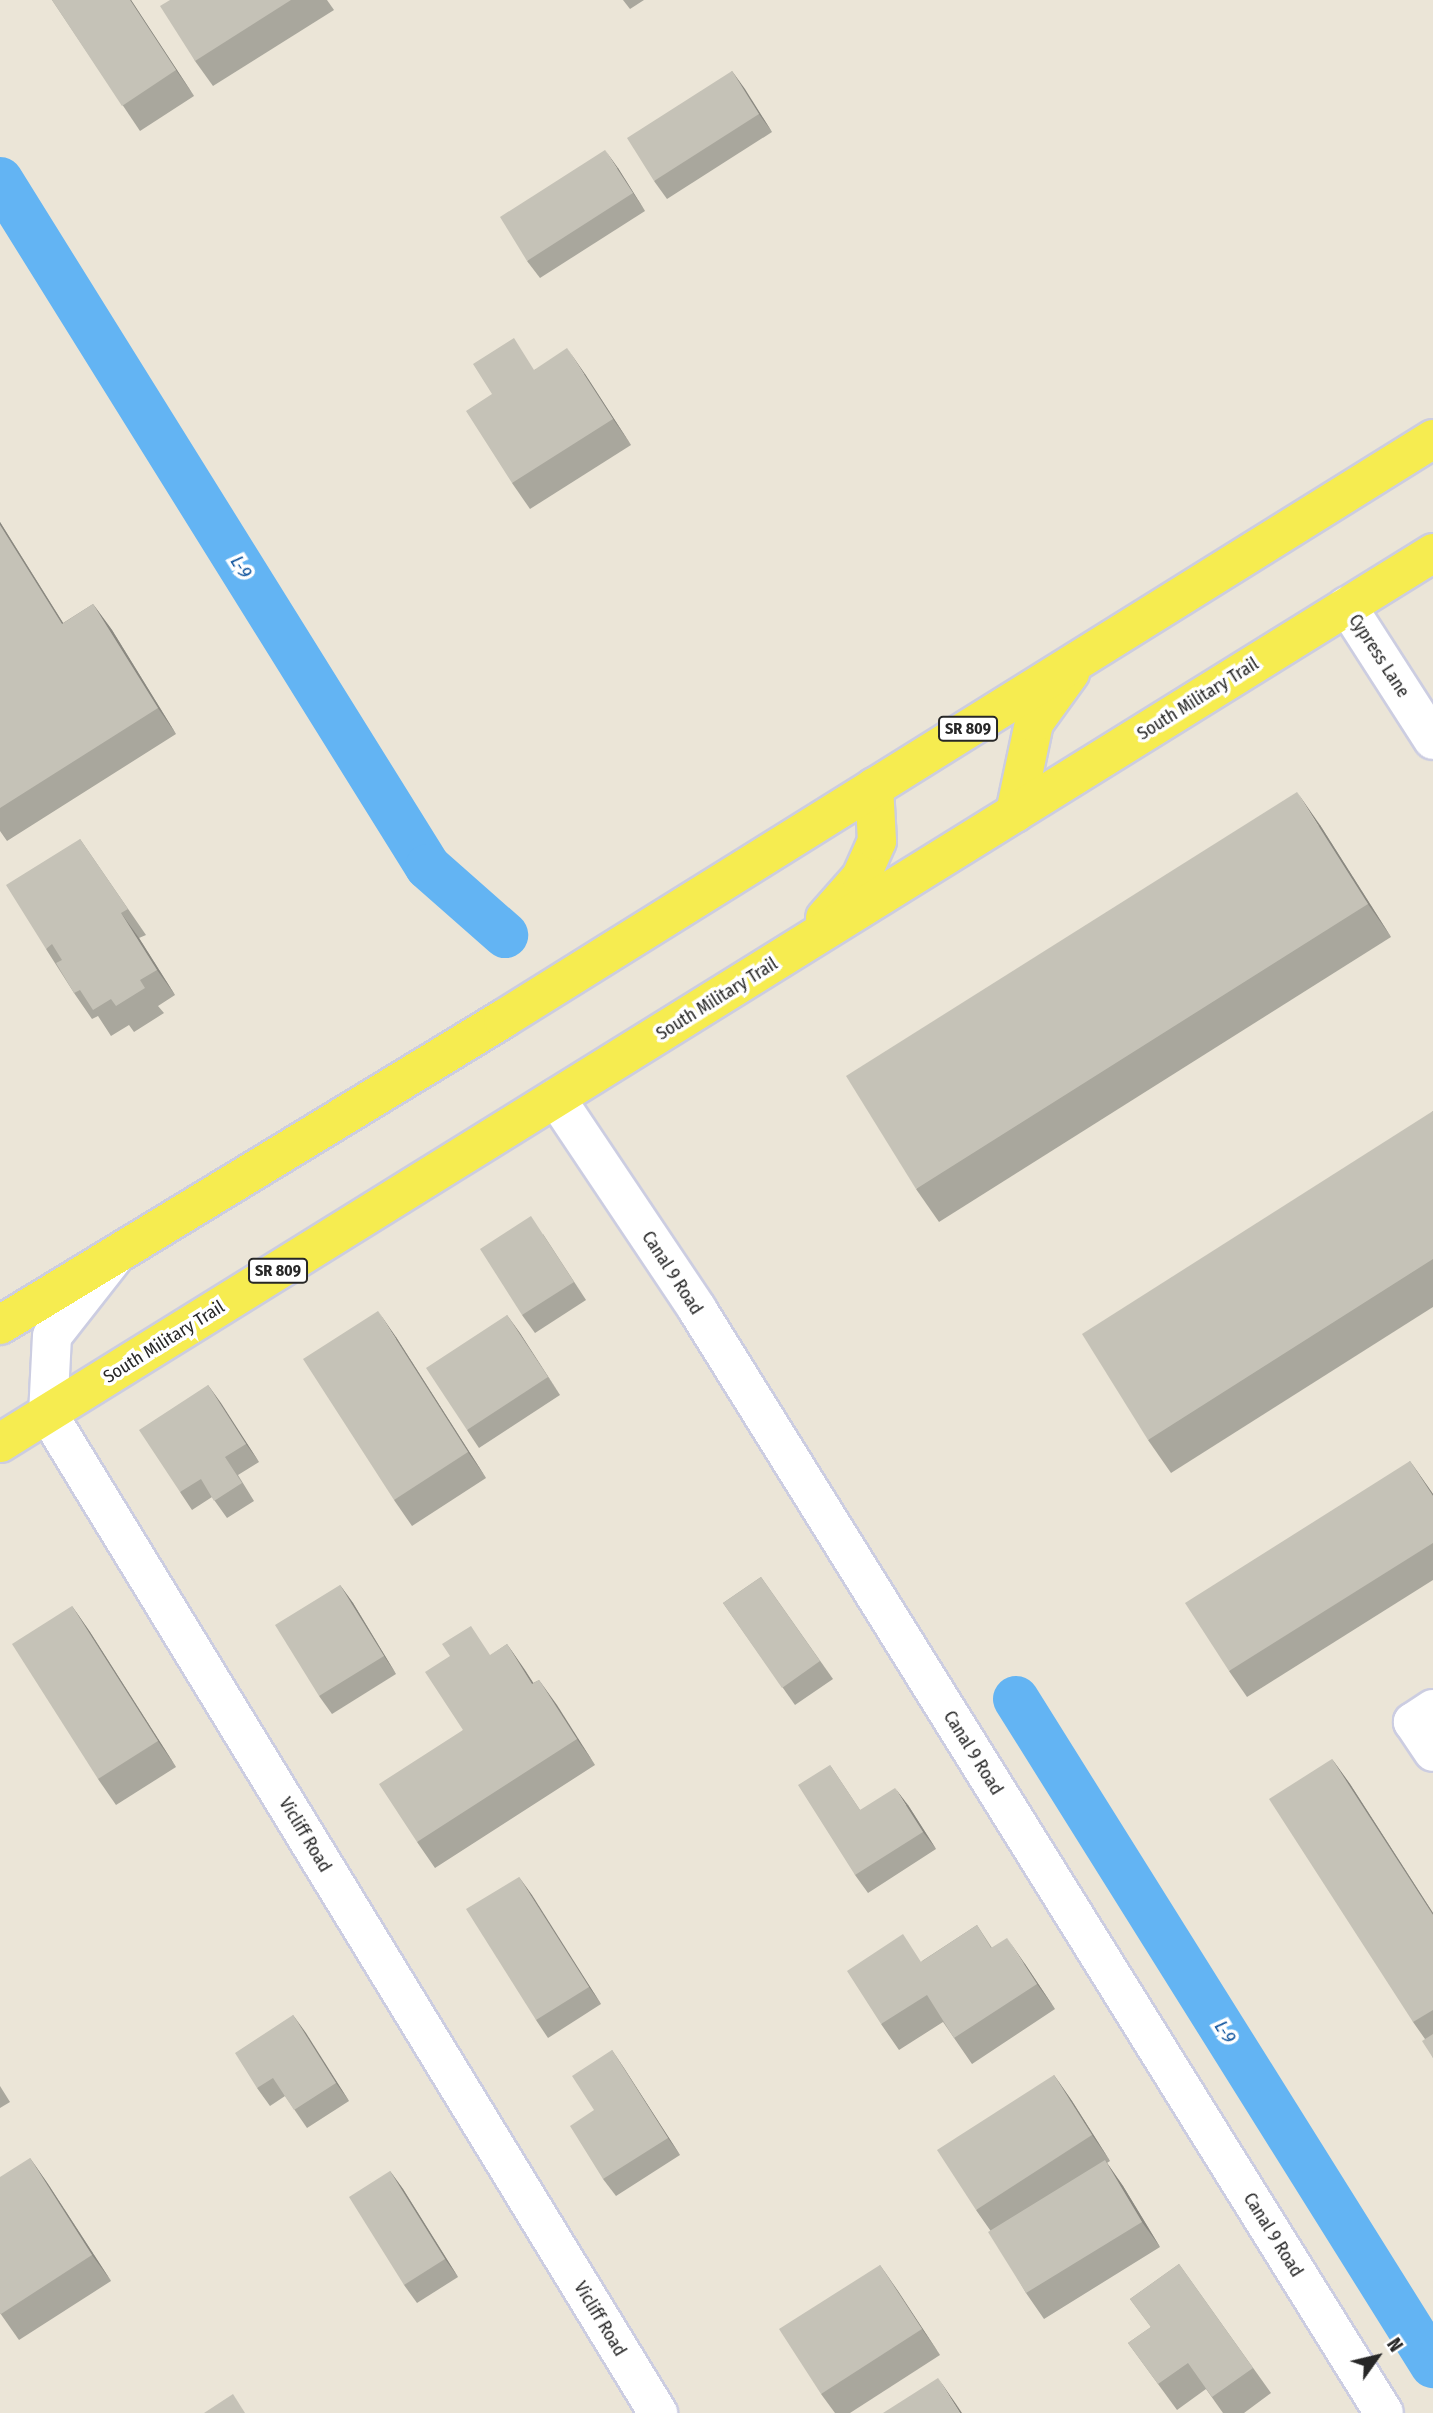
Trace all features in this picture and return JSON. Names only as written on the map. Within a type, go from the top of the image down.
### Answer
[{"type":"main road","name":"SR 809","points":[[0,1325],[1433,439]]},
{"type":"main road","name":"South Military Trail","points":[[0,1443],[1433,553]]},
{"type":"main road","points":[[1015,813],[1034,723],[1079,660]]},
{"type":"main road","points":[[799,948],[861,877],[877,841],[874,787]]},
{"type":"street","name":"Cypress Lane","points":[[1347,606],[1433,740]]},
{"type":"street","name":"Canal 9 Road","points":[[556,1098],[696,1309],[1384,2413]]},
{"type":"street","points":[[48,1414],[52,1336],[118,1252]]},
{"type":"street","name":"Vicliff Road","points":[[48,1414],[658,2413]]},
{"type":"street","points":[[1433,1709],[1413,1722],[1433,1752]]},
{"type":"building","points":[[52,0],[130,0],[176,70],[122,106]]},
{"type":"building","points":[[170,0],[291,0],[195,61],[160,6]]},
{"type":"building","points":[[732,71],[759,114],[654,181],[627,138]]},
{"type":"building","points":[[605,150],[633,193],[527,261],[500,217]]},
{"type":"building","points":[[514,338],[534,370],[567,348],[613,419],[512,483],[466,411],[492,394],[473,364]]},
{"type":"building","points":[[0,525],[62,624],[93,604],[158,708],[0,808]]},
{"type":"building","points":[[1297,792],[1368,904],[916,1189],[846,1076]]},
{"type":"building","points":[[80,839],[128,909],[121,913],[157,970],[140,980],[145,988],[116,1006],[111,999],[93,1010],[80,990],[74,993],[56,963],[62,960],[52,944],[46,949],[6,885]]},
{"type":"building","points":[[1433,1111],[1433,1259],[1148,1440],[1082,1334]]},
{"type":"building","points":[[531,1216],[574,1282],[522,1315],[480,1249]]},
{"type":"building","points":[[378,1311],[468,1452],[394,1500],[303,1359]]},
{"type":"building","points":[[507,1315],[548,1377],[467,1430],[426,1368]]},
{"type":"building","points":[[208,1385],[246,1444],[225,1457],[242,1483],[214,1501],[201,1479],[180,1492],[139,1430]]},
{"type":"building","points":[[1410,1461],[1433,1496],[1433,1543],[1229,1671],[1185,1603]]},
{"type":"building","points":[[761,1577],[820,1661],[782,1688],[723,1603]]},
{"type":"building","points":[[340,1585],[384,1656],[319,1696],[275,1625]]},
{"type":"building","points":[[72,1606],[158,1741],[98,1779],[12,1644]]},
{"type":"building","points":[[471,1626],[490,1655],[507,1644],[532,1684],[539,1680],[577,1739],[417,1842],[379,1784],[463,1730],[425,1672],[450,1656],[442,1644]]},
{"type":"building","points":[[1332,1759],[1433,1915],[1433,2010],[1413,2022],[1269,1799]]},
{"type":"building","points":[[830,1765],[860,1810],[895,1788],[923,1832],[855,1875],[798,1785]]},
{"type":"building","points":[[519,1877],[589,1987],[536,2020],[466,1909]]},
{"type":"building","points":[[977,1925],[991,1948],[1007,1938],[1037,1984],[954,2038],[927,1995],[881,2024],[847,1971],[903,1934],[921,1962]]},
{"type":"building","points":[[293,2015],[336,2083],[294,2110],[273,2078],[257,2088],[235,2053]]},
{"type":"building","points":[[1433,2034],[1433,2058],[1422,2041]]},
{"type":"building","points":[[612,2050],[668,2138],[603,2179],[570,2126],[594,2110],[572,2076]]},
{"type":"building","points":[[1054,2075],[1092,2135],[976,2210],[937,2150]]},
{"type":"building","points":[[30,2158],[92,2255],[1,2314],[0,2177]]},
{"type":"building","points":[[1105,2160],[1142,2222],[1026,2293],[988,2232]]},
{"type":"building","points":[[390,2171],[445,2259],[404,2285],[349,2197]]},
{"type":"building","points":[[1179,2264],[1253,2368],[1212,2397],[1188,2363],[1158,2384],[1128,2343],[1151,2327],[1130,2299]]},
{"type":"building","points":[[880,2265],[922,2329],[821,2394],[779,2329]]},
{"type":"building","points":[[938,2378],[960,2413],[883,2413]]},
{"type":"building","points":[[233,2394],[245,2413],[204,2413]]},
{"type":"waterway","name":"L-9","points":[[0,180],[428,867],[505,935]]},
{"type":"waterway","name":"L-9","points":[[1016,1699],[1433,2365]]}]
